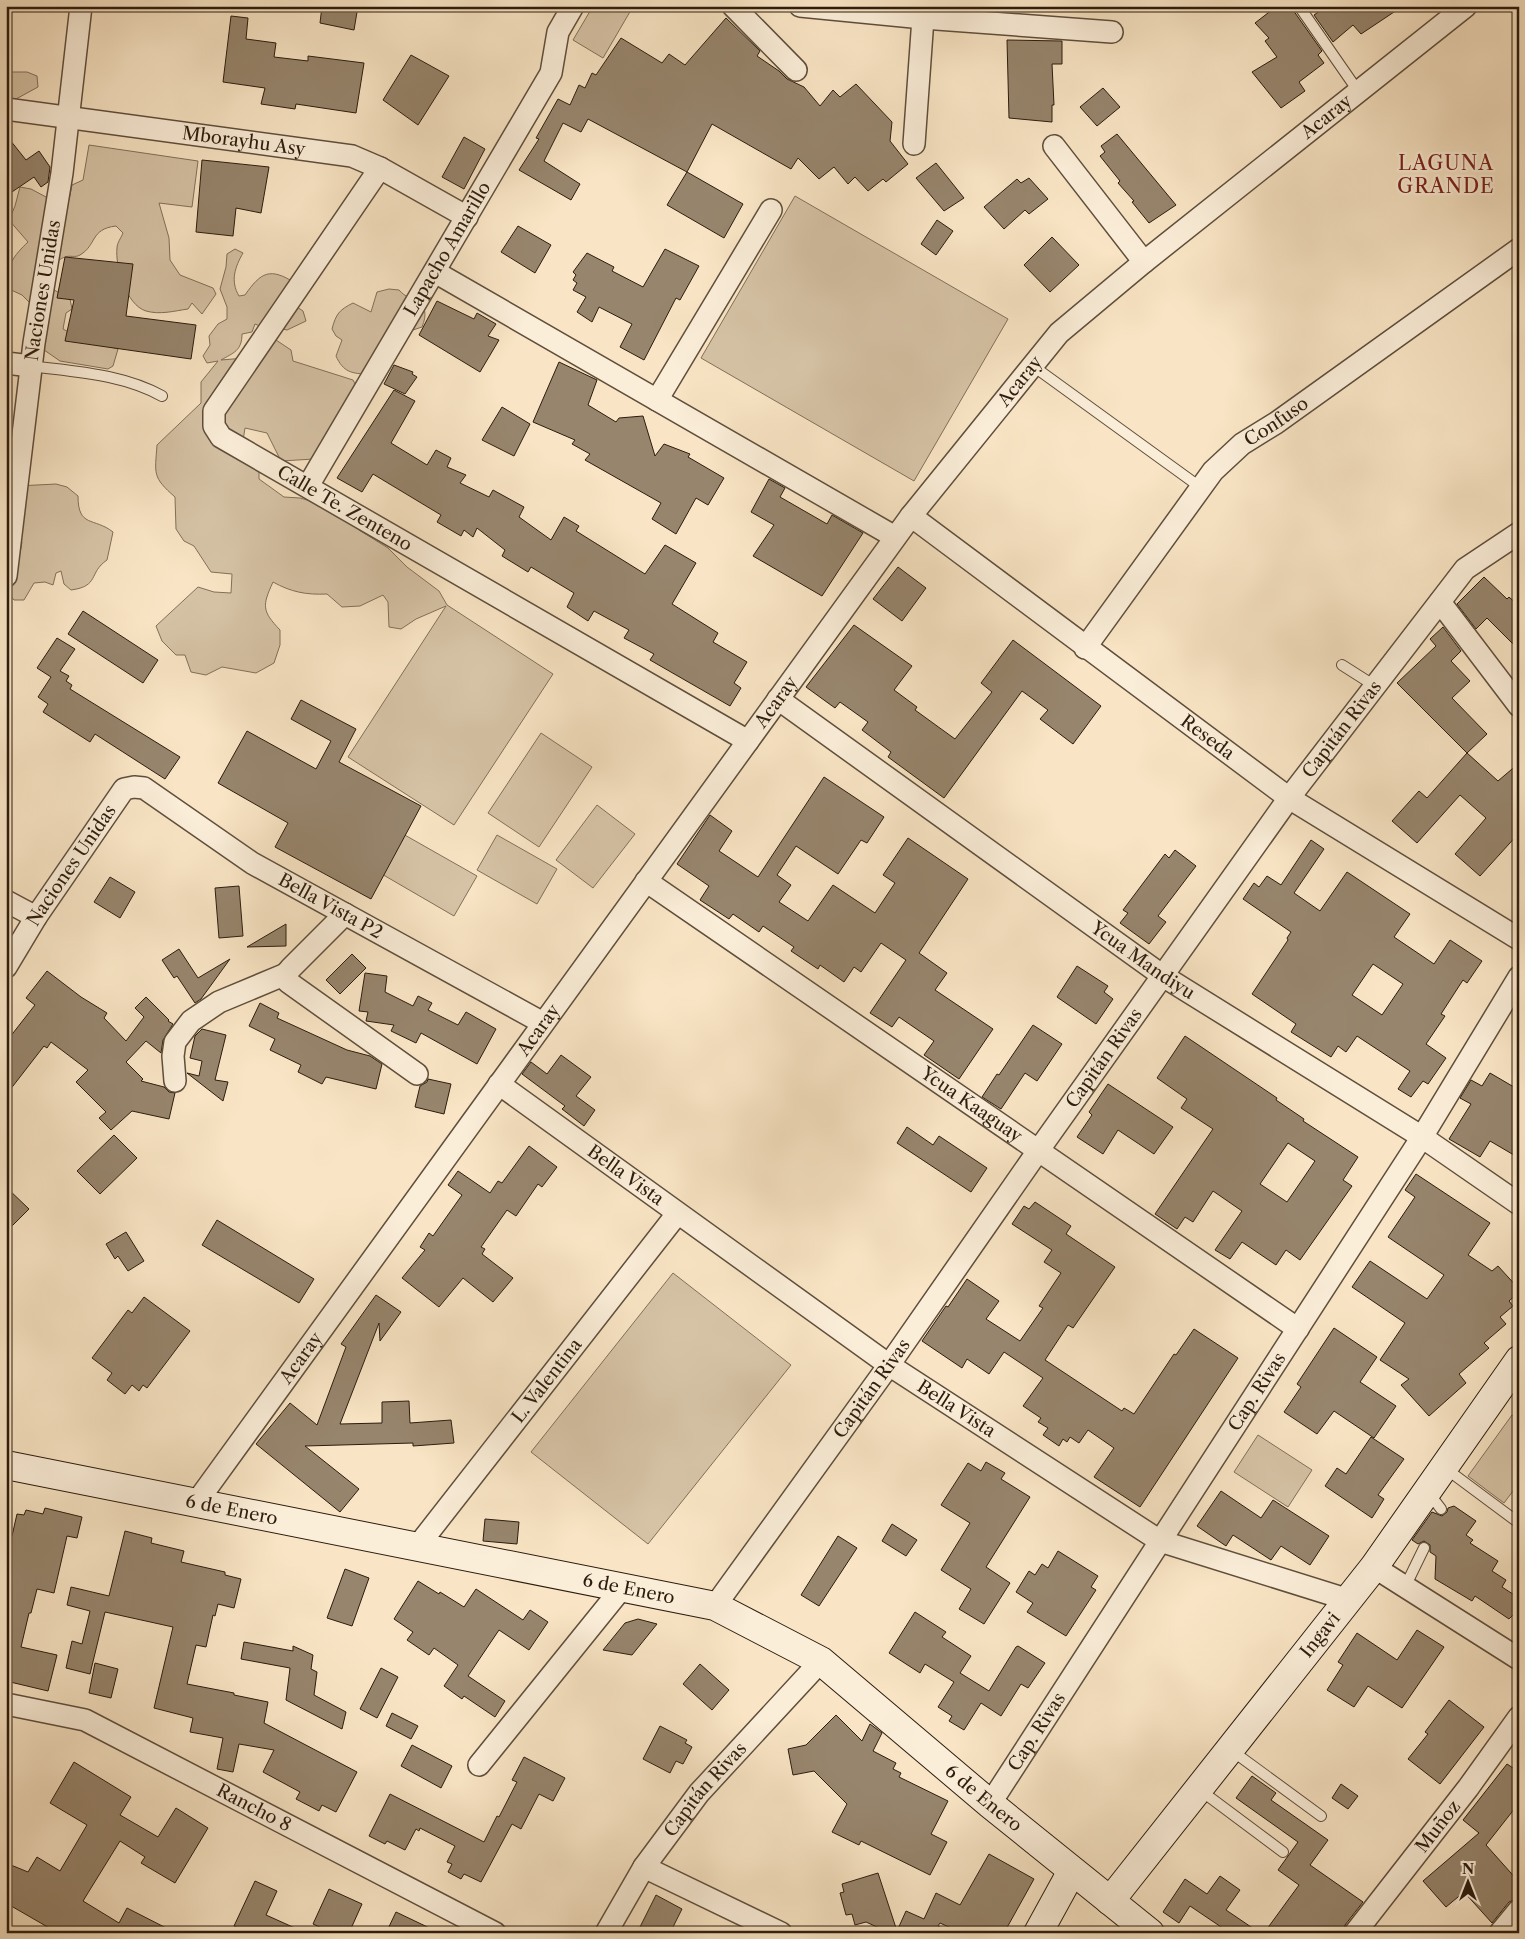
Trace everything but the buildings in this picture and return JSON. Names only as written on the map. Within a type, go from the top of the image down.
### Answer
[{"type":"main road","name":"Ingavi","points":[[1110,1901],[1374,1567],[1434,1500],[1444,1467],[1519,1360]]},
{"type":"main road","name":"6 de Enero","points":[[6,1465],[715,1606],[821,1661],[990,1804],[1150,1933]]},
{"type":"main road","points":[[1038,1933],[1072,1870]]},
{"type":"street","name":"Naciones Unidas","points":[[6,576],[31,366],[58,202],[80,6]]},
{"type":"street","name":"Lapacho Amarillo","points":[[308,486],[551,73],[558,32],[574,6]]},
{"type":"street","points":[[733,6],[796,70]]},
{"type":"street","points":[[800,6],[924,12],[1112,32]]},
{"type":"street","name":"Acaray","points":[[196,1503],[910,516],[1059,333],[1144,262],[1466,6]]},
{"type":"street","points":[[914,144],[924,12]]},
{"type":"street","name":"Mborayhu Asy","points":[[6,109],[352,156],[380,168],[467,217]]},
{"type":"street","points":[[1054,146],[1144,262]]},
{"type":"street","name":"Calle Te. Zenteno","points":[[380,168],[214,411],[214,426],[221,436],[748,741]]},
{"type":"street","points":[[657,400],[771,210]]},
{"type":"street","name":"Confuso","points":[[1085,648],[1212,471],[1242,444],[1276,423],[1519,249]]},
{"type":"street","points":[[435,272],[895,537]]},
{"type":"street","points":[[6,363],[31,366]]},
{"type":"street","name":"Reseda","points":[[910,516],[1289,798],[1519,939]]},
{"type":"street","name":"Capitán Rivas","points":[[715,1606],[889,1366],[1038,1151],[1289,798],[1465,570],[1519,533]]},
{"type":"street","points":[[1440,602],[1519,706]]},
{"type":"street","name":"Ycua Mandiyu","points":[[778,699],[1163,976],[1422,1137],[1519,1204]]},
{"type":"street","name":"Bella Vista P2","points":[[124,789],[134,786],[144,788],[252,863],[543,1023]]},
{"type":"street","name":"Naciones Unidas","points":[[6,967],[36,917],[124,789]]},
{"type":"street","name":"Ycua Kaaguay","points":[[646,881],[1298,1329]]},
{"type":"street","points":[[6,901],[36,917]]},
{"type":"street","points":[[175,1081],[173,1056],[175,1042],[191,1021],[219,1002],[286,974],[345,914]]},
{"type":"street","points":[[286,974],[288,982],[418,1074]]},
{"type":"street","name":"Cap. Rivas","points":[[990,1804],[1422,1137],[1519,977]]},
{"type":"street","name":"Bella Vista","points":[[499,1084],[889,1366],[1160,1541],[1349,1600]]},
{"type":"street","name":"L. Valentina","points":[[417,1547],[677,1214]]},
{"type":"street","points":[[1374,1567],[1519,1659]]},
{"type":"street","points":[[479,1765],[622,1588]]},
{"type":"street","name":"Capitán Rivas","points":[[606,1933],[644,1867],[699,1793],[821,1661]]},
{"type":"street","name":"Rancho 8","points":[[6,1704],[85,1720],[495,1933]]},
{"type":"street","name":"Muñoz","points":[[1355,1933],[1468,1788],[1519,1717]]},
{"type":"street","points":[[644,1867],[781,1933]]},
{"type":"street","points":[[1500,1933],[1519,1910]]},
{"type":"lane","points":[[1299,6],[1358,92]]},
{"type":"lane","points":[[31,366],[117,378],[162,396]]},
{"type":"lane","points":[[1032,366],[1200,486]]},
{"type":"lane","points":[[1342,665],[1375,686]]},
{"type":"lane","points":[[1444,1467],[1519,1523]]},
{"type":"lane","points":[[1405,1587],[1424,1548]]},
{"type":"lane","points":[[1230,1749],[1321,1816]]},
{"type":"lane","points":[[1199,1789],[1283,1852]]},
{"type":"shaded area","points":[[593,6],[624,6],[631,10],[603,58],[573,40]]},
{"type":"shaded area","points":[[6,72],[27,72],[37,76],[38,87],[16,99],[6,99]]},
{"type":"shaded area","points":[[89,145],[198,161],[192,207],[159,203],[169,238],[170,260],[180,275],[213,288],[216,294],[202,314],[192,303],[188,309],[156,313],[146,311],[133,301],[123,284],[120,274],[117,248],[123,233],[116,226],[102,230],[80,255],[67,256],[51,266],[49,287],[70,299],[72,309],[66,313],[63,329],[81,339],[118,349],[113,366],[108,369],[60,361],[34,343],[27,324],[30,303],[22,295],[9,289],[7,282],[7,275],[14,257],[28,242],[9,220],[20,187],[31,189],[61,205],[69,200],[72,185],[83,180]]},
{"type":"shaded area","points":[[795,196],[1008,319],[914,481],[701,358]]},
{"type":"shaded area","points":[[235,249],[243,253],[234,279],[239,296],[245,295],[261,277],[267,274],[279,275],[295,283],[294,305],[303,311],[306,321],[287,330],[255,324],[252,332],[242,334],[239,348],[221,360],[245,358],[262,340],[276,340],[291,350],[293,361],[353,380],[361,395],[340,431],[323,439],[314,459],[281,461],[267,433],[245,428],[242,447],[259,457],[259,479],[284,497],[300,498],[354,513],[359,530],[388,548],[407,567],[439,591],[447,605],[553,674],[454,825],[348,757],[446,606],[416,619],[401,629],[389,627],[388,602],[383,595],[360,606],[342,607],[327,594],[299,592],[273,582],[267,597],[266,608],[270,618],[280,630],[280,645],[274,663],[256,673],[222,667],[206,675],[191,672],[185,655],[176,655],[162,641],[156,626],[198,587],[214,592],[231,593],[232,574],[211,572],[194,546],[184,541],[176,529],[175,497],[162,485],[157,474],[156,463],[157,445],[201,403],[201,382],[218,361],[207,363],[203,356],[210,345],[209,336],[218,324],[227,319],[227,307],[220,289],[226,267],[227,254]]},
{"type":"shaded area","points":[[389,289],[399,290],[423,307],[425,318],[422,327],[404,330],[369,374],[345,369],[336,356],[342,340],[336,336],[332,329],[337,316],[341,310],[353,303],[371,312],[377,292]]},
{"type":"shaded area","points":[[56,484],[67,487],[78,496],[81,513],[84,517],[113,532],[107,560],[97,570],[90,582],[80,588],[71,590],[64,584],[61,571],[56,573],[53,585],[45,582],[34,583],[24,600],[14,600],[6,593],[6,556],[13,560],[20,553],[22,542],[6,537],[17,486]]},
{"type":"shaded area","points":[[541,733],[592,767],[539,847],[488,813]]},
{"type":"shaded area","points":[[597,805],[635,834],[593,888],[556,860]]},
{"type":"shaded area","points":[[403,834],[477,876],[454,916],[380,873]]},
{"type":"shaded area","points":[[497,835],[557,869],[537,904],[477,870]]},
{"type":"shaded area","points":[[673,1273],[791,1365],[648,1544],[531,1452]]},
{"type":"shaded area","points":[[1512,1415],[1519,1420],[1519,1483],[1504,1503],[1468,1476]]},
{"type":"shaded area","points":[[1258,1435],[1312,1470],[1288,1507],[1234,1472]]},
{"type":"district","name":"LAGUNA GRANDE","points":[[1446,174]]}]
